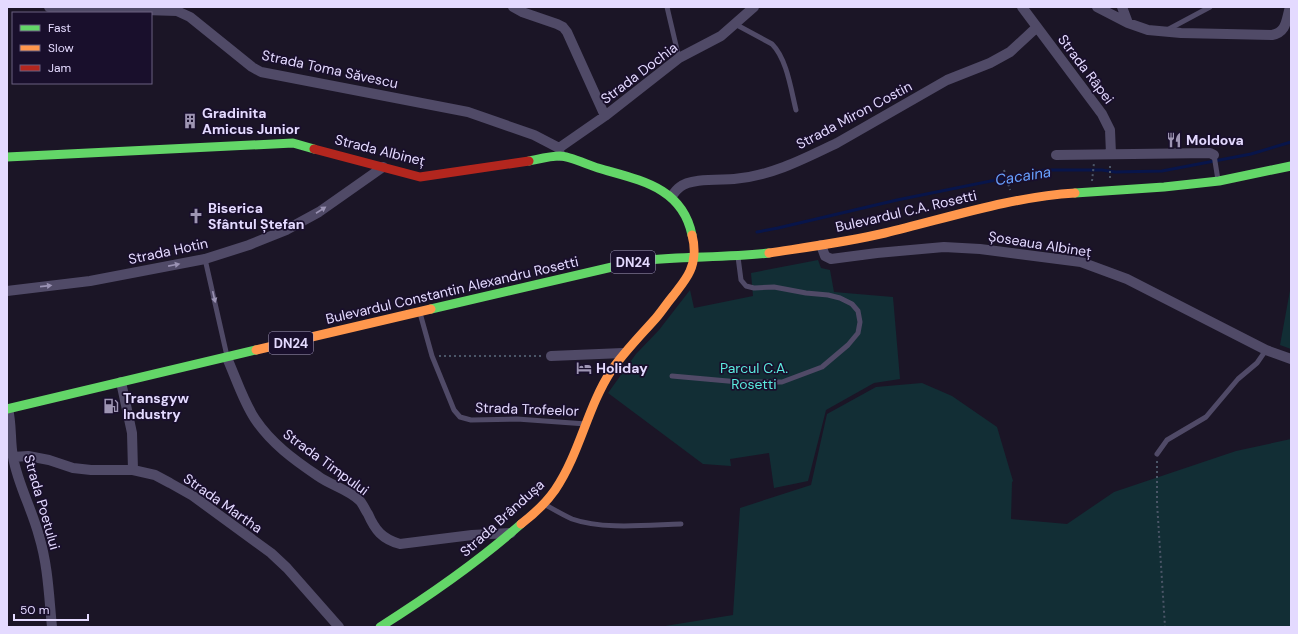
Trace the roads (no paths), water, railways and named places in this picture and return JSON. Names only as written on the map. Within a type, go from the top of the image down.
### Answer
[{"type":"main road","name":"Strada Albineț","points":[[7,157],[286,143],[300,144],[420,177],[560,152],[649,184],[672,196],[685,213],[690,226],[693,239],[694,256]]},
{"type":"main road","name":"Bulevardul C.A. Rosetti","points":[[694,256],[738,256],[821,245],[903,228],[1012,200],[1092,191],[1164,187],[1219,181],[1291,166]]},
{"type":"main road","name":"Bulevardul Constantin Alexandru Rosetti","points":[[8,409],[604,268],[638,261],[694,256]]},
{"type":"main road","name":"Strada Brândușa","points":[[380,627],[459,575],[492,550],[544,504],[561,483],[569,468],[601,388],[623,353],[654,321],[680,287],[689,274],[694,256]]},
{"type":"street","name":"Strada Toma Săvescu","points":[[49,7],[181,10],[260,72],[468,112],[534,135],[560,152]]},
{"type":"street","points":[[513,7],[522,12],[563,27],[567,32],[605,116]]},
{"type":"street","name":"Strada Dochia","points":[[560,152],[679,58],[721,36],[754,7]]},
{"type":"street","name":"Strada Râpei","points":[[1022,7],[1102,114],[1110,130],[1111,154]]},
{"type":"street","points":[[1096,7],[1128,23],[1148,30],[1207,34],[1272,35],[1287,32],[1290,7]]},
{"type":"street","points":[[1122,7],[1128,23]]},
{"type":"street","name":"Strada Miron Costin","points":[[672,196],[680,186],[690,182],[758,176],[774,172],[820,151],[837,143],[947,80],[990,64],[1010,52],[1037,27]]},
{"type":"street","points":[[1056,155],[1210,153],[1214,155]]},
{"type":"street","name":"Strada Hotin","points":[[7,291],[90,281],[205,259],[249,246],[286,230],[319,212],[383,167]]},
{"type":"street","name":"Șoseaua Albineț","points":[[821,245],[825,256],[831,259],[944,247],[980,249],[1081,262],[1127,279],[1266,350],[1291,359]]},
{"type":"street","points":[[551,356],[623,353]]},
{"type":"street","name":"Strada Timpului","points":[[227,358],[249,409],[270,438],[280,448],[319,477],[356,498],[363,504],[375,529],[393,542],[400,544],[472,535],[511,533]]},
{"type":"street","points":[[121,382],[132,433],[134,470]]},
{"type":"street","name":"Strada Poetului","points":[[8,409],[13,457],[40,536],[46,568],[52,627]]},
{"type":"street","name":"Strada Martha","points":[[13,457],[28,456],[49,460],[73,468],[91,470],[134,470],[155,475],[193,496],[271,553],[287,568],[339,627]]},
{"type":"lane","points":[[667,7],[679,58]]},
{"type":"lane","points":[[1162,32],[1210,7]]},
{"type":"lane","points":[[735,24],[777,48],[782,57],[796,110]]},
{"type":"lane","points":[[1214,155],[1219,181]]},
{"type":"lane","points":[[672,376],[739,382],[782,382],[822,367],[848,345],[858,333],[860,322],[858,311],[852,304],[840,298],[828,295],[806,293],[774,287],[754,288],[746,286],[741,280],[738,256]]},
{"type":"lane","points":[[205,259],[227,358]]},
{"type":"lane","name":"Strada Trofeelor","points":[[420,312],[432,356],[454,410],[460,417],[471,420],[517,420],[586,424]]},
{"type":"lane","points":[[1157,454],[1167,440],[1206,417],[1238,379],[1257,363],[1266,350]]},
{"type":"lane","points":[[544,504],[572,519],[594,524],[627,526],[681,524]]},
{"type":"waterway","name":"Cacaina","points":[[757,232],[897,200],[1045,170],[1102,170],[1115,172],[1162,171],[1251,154],[1291,142]]},
{"type":"place","name":"Gradinita Amicus Junior","points":[[190,121]]},
{"type":"place","name":"Moldova","points":[[1174,140]]},
{"type":"place","name":"Biserica Sfântul Ștefan","points":[[196,216]]},
{"type":"place","name":"Holiday","points":[[584,368]]},
{"type":"place","name":"Transgyw Industry","points":[[111,406]]},
{"type":"park label","name":"Parcul C.A. Rosetti","points":[[754,376]]}]
